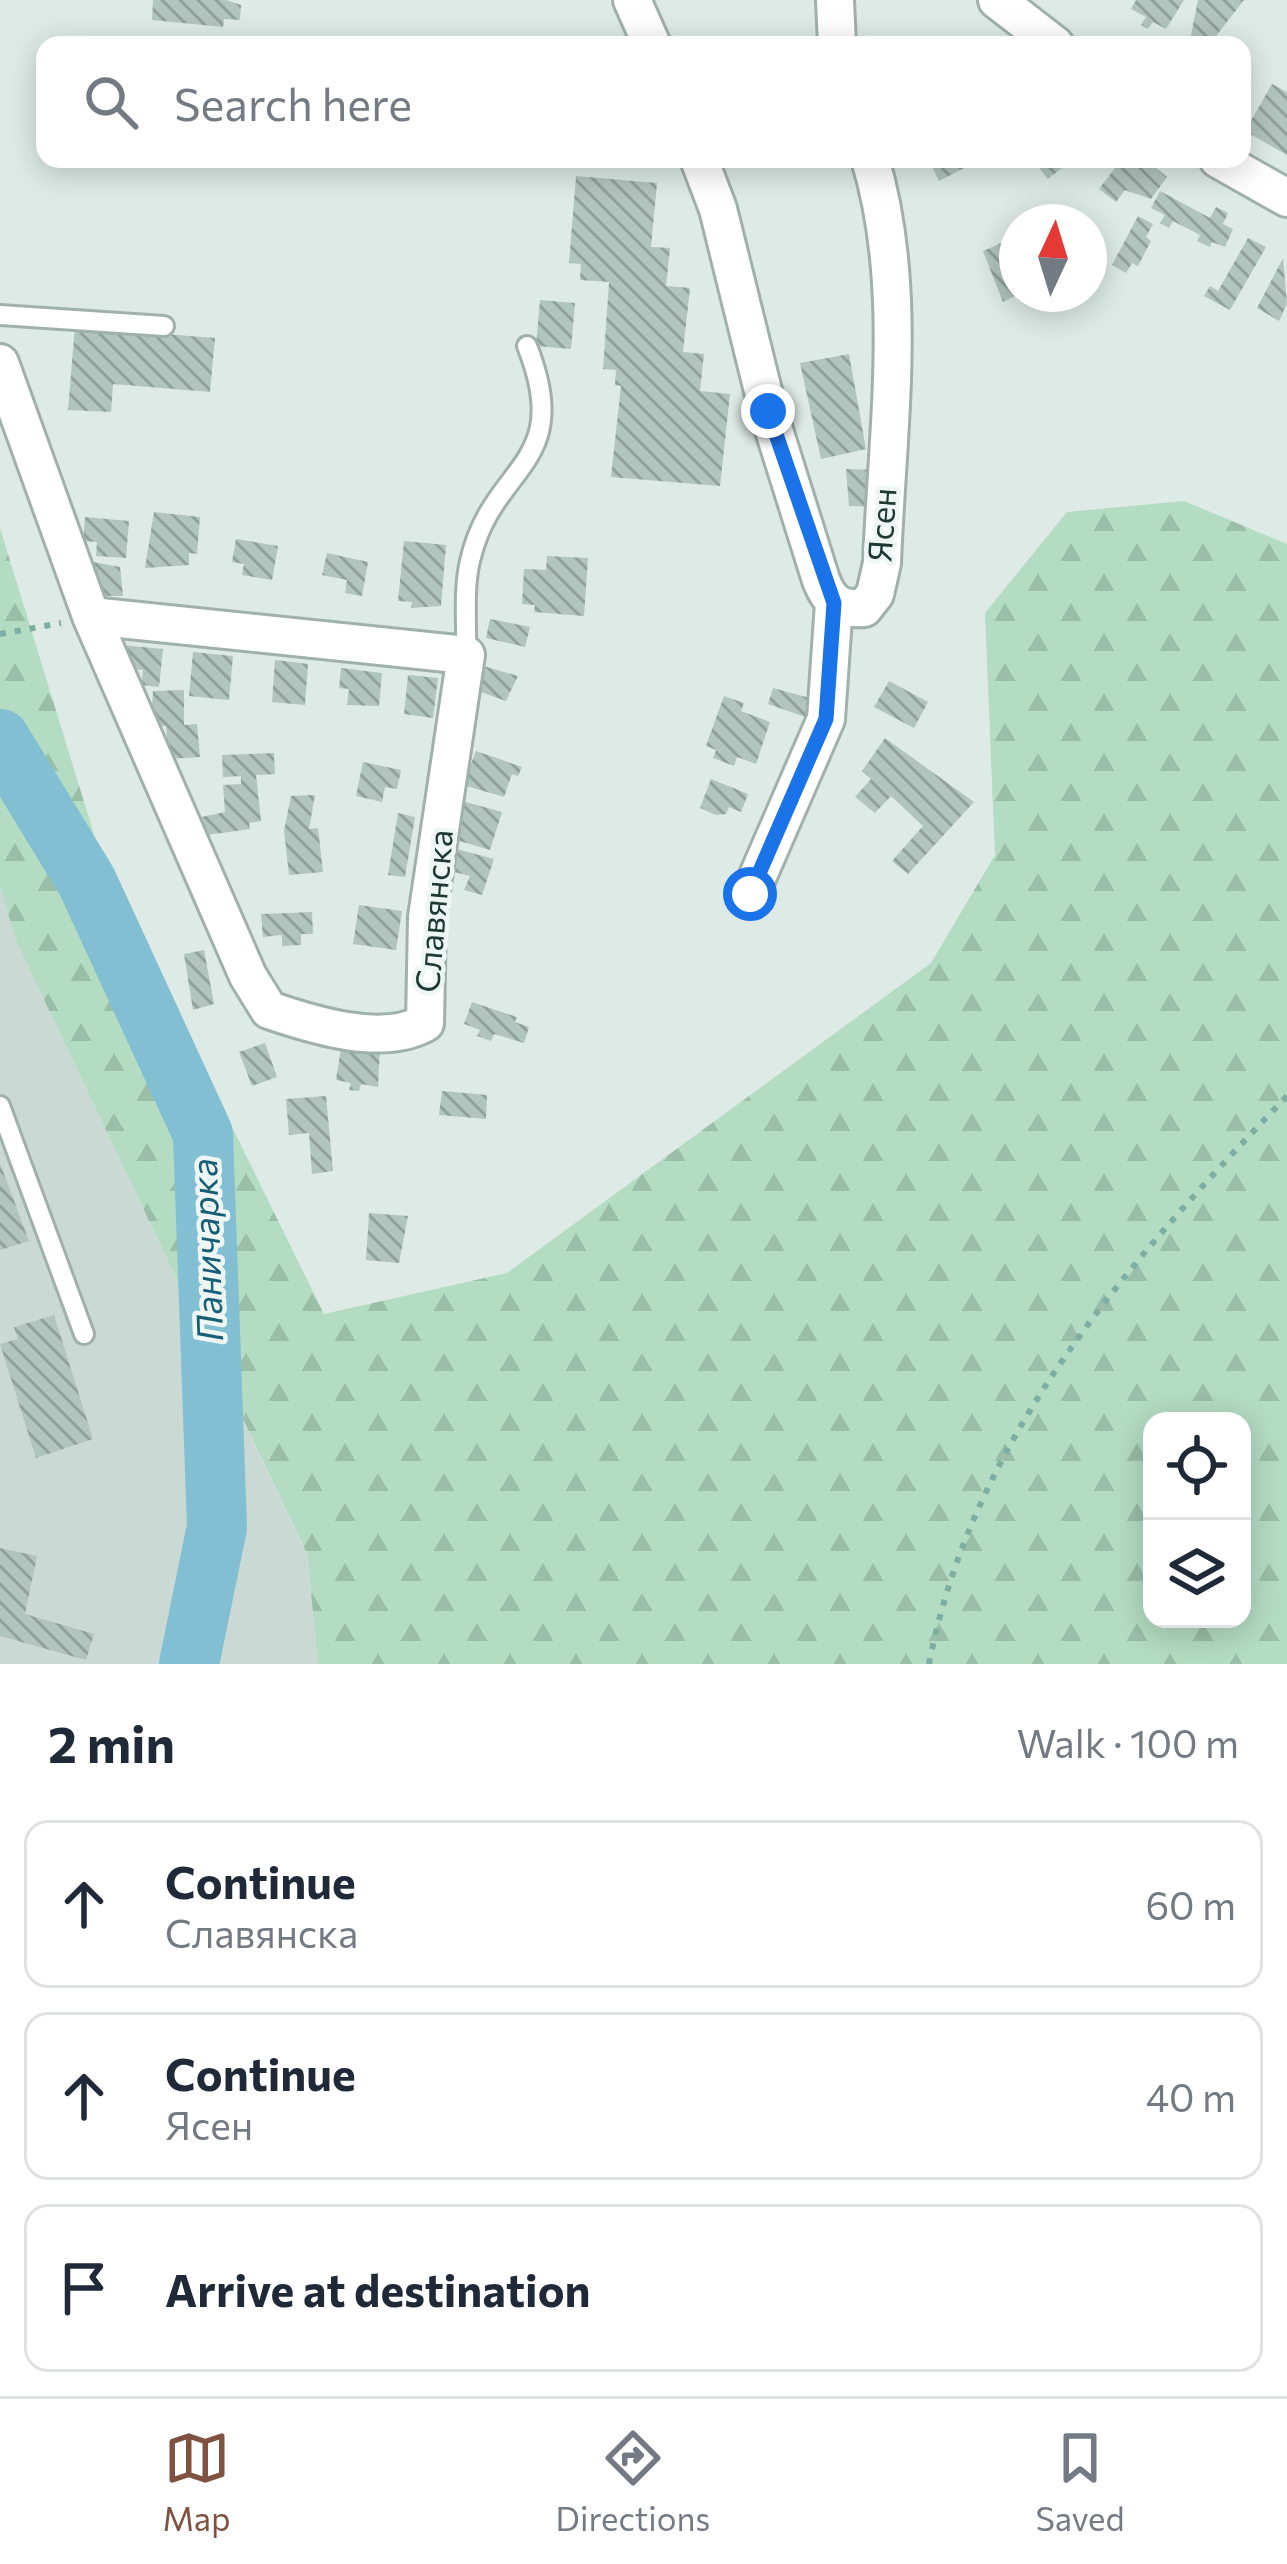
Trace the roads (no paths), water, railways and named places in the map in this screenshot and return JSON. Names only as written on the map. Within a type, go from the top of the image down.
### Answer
[{"type":"street","points":[[632,0],[648,36]]},
{"type":"street","points":[[835,0],[837,36]]},
{"type":"street","points":[[997,0],[1043,36]]},
{"type":"street","name":"Ясен","points":[[702,168],[718,208],[768,411],[834,603],[845,610],[864,608],[875,595],[882,563],[890,262],[883,202],[873,168]]},
{"type":"street","points":[[1234,168],[1287,198]]},
{"type":"street","name":"Славянска","points":[[0,363],[91,616],[248,976],[269,1010],[382,1034],[405,1034],[425,1022],[427,917],[466,656]]},
{"type":"street","points":[[750,894],[826,719],[834,603]]},
{"type":"street","points":[[91,616],[466,656]]},
{"type":"lane","points":[[0,315],[164,326]]},
{"type":"lane","points":[[466,656],[470,560],[502,494],[535,445],[546,415],[543,387],[526,346]]},
{"type":"lane","points":[[0,1106],[84,1334]]},
{"type":"waterway","name":"Паничарка","points":[[0,739],[87,882],[203,1134],[217,1527],[189,1664]]}]
